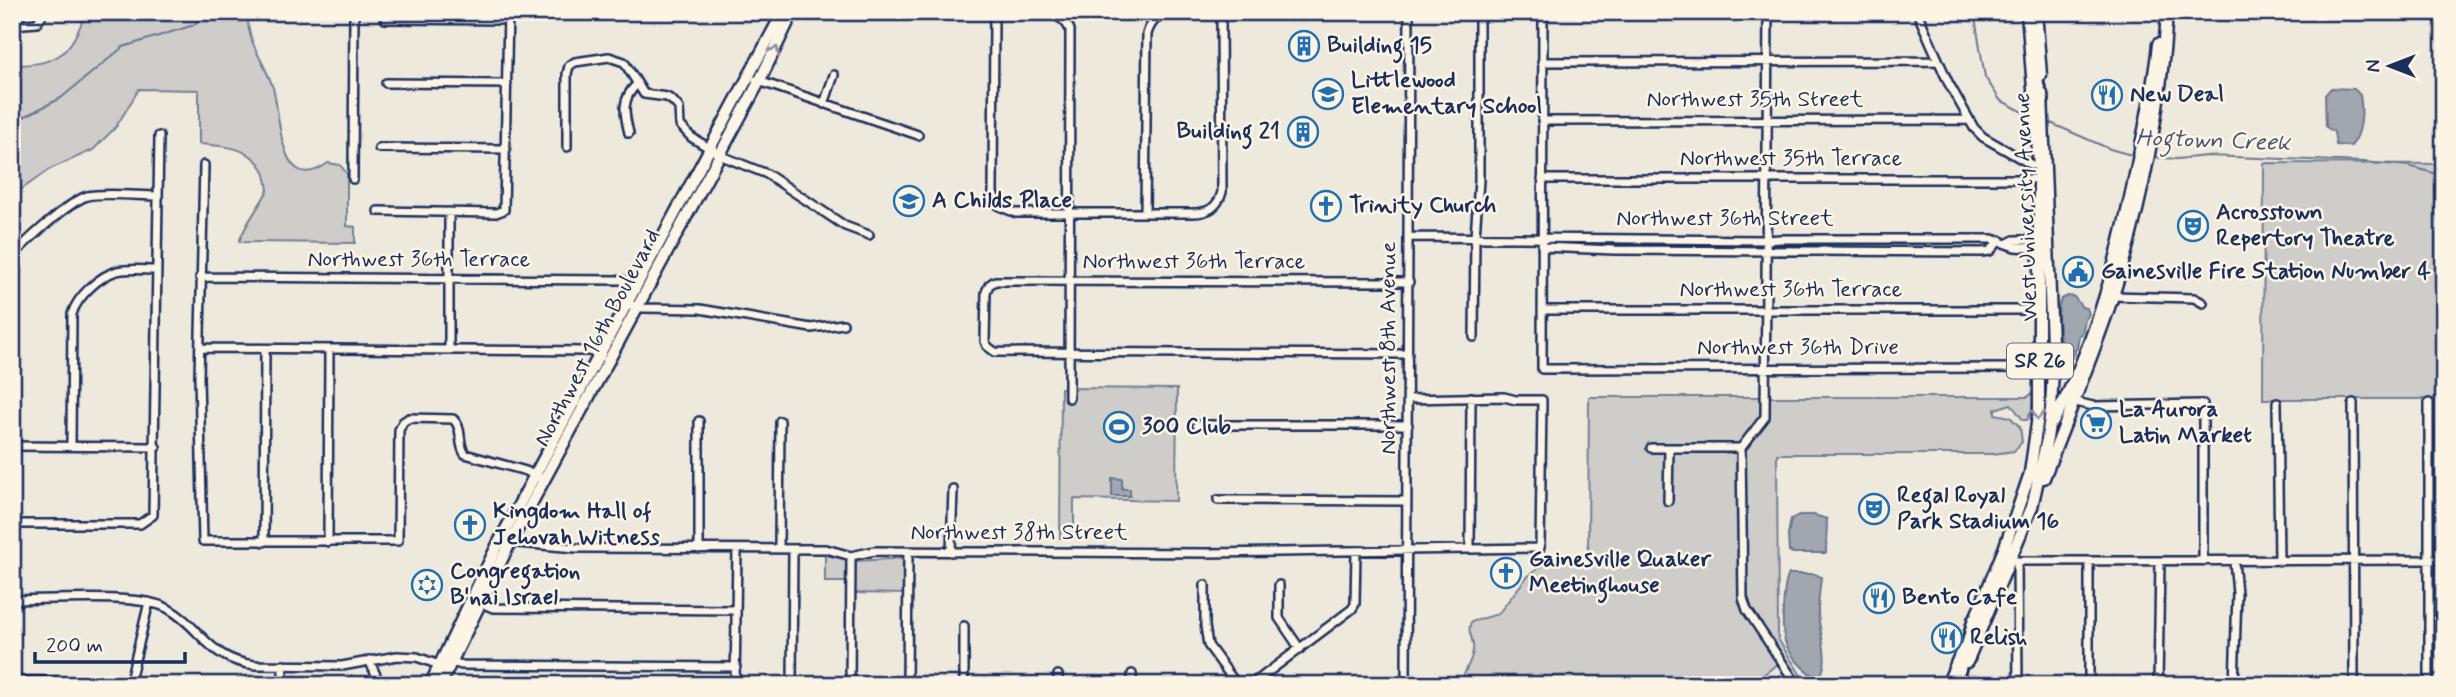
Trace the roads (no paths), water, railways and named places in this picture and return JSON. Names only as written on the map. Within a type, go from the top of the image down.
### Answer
[{"type":"highway","points":[[2032,63],[2036,67],[2039,101]]},
{"type":"highway","points":[[1956,685],[1974,619]]},
{"type":"main road","name":"Northwest 16th Boulevard","points":[[754,79],[783,12]]},
{"type":"main road","name":"Northwest 16th Boulevard","points":[[631,306],[638,284],[793,12]]},
{"type":"main road","name":"West University Avenue","points":[[2027,12],[2032,63]]},
{"type":"main road","name":"West University Avenue","points":[[2008,560],[2036,438],[2040,368],[2039,310],[2044,244],[2036,12]]},
{"type":"main road","points":[[2150,119],[2161,12]]},
{"type":"main road","points":[[2030,473],[2049,429],[2072,396],[2099,334],[2161,78],[2167,12]]},
{"type":"main road","name":"Northwest 16th Boulevard","points":[[430,685],[714,151]]},
{"type":"main road","name":"West University Avenue","points":[[2008,560],[2032,507],[2049,429],[2053,368],[2039,179],[2042,165]]},
{"type":"main road","points":[[2032,507],[2101,309],[2110,296]]},
{"type":"main road","points":[[2099,334],[2103,315],[2101,309]]},
{"type":"main road","name":"SR 26","points":[[1947,685],[2000,583],[2008,560]]},
{"type":"main road","name":"SR 26","points":[[1974,619],[2008,560]]},
{"type":"main road","name":"Northwest 16th Boulevard","points":[[440,685],[476,601]]},
{"type":"street","points":[[12,25],[37,23],[44,12]]},
{"type":"street","points":[[353,179],[354,12]]},
{"type":"street","points":[[1069,398],[1069,213],[1070,34],[1064,20],[1051,13],[994,12],[993,193],[999,206],[1016,213],[1069,213],[1145,213],[1201,213],[1218,203],[1222,192],[1221,13],[1166,13],[1151,23],[1147,34],[1145,213]]},
{"type":"street","name":"Northwest 8th Avenue","points":[[1406,685],[1409,12]]},
{"type":"street","points":[[1474,337],[1475,237],[1479,180],[1479,12]]},
{"type":"street","points":[[1542,310],[1543,12]]},
{"type":"street","points":[[1768,12],[1765,417],[1741,448],[1743,598],[1747,610],[1797,685]]},
{"type":"street","points":[[1917,12],[1968,120],[1983,137],[2032,165],[2042,165]]},
{"type":"street","points":[[378,211],[496,213],[504,210],[508,16],[385,19]]},
{"type":"street","points":[[567,147],[566,75],[569,66],[575,62],[609,57],[624,62],[644,94],[667,97],[674,102],[679,108],[680,125],[684,132],[714,151],[767,174],[845,226],[869,235]]},
{"type":"street","points":[[1542,62],[1938,61]]},
{"type":"street","points":[[824,104],[834,75]]},
{"type":"street","points":[[754,79],[918,135]]},
{"type":"street","points":[[386,83],[507,84]]},
{"type":"street","points":[[629,133],[624,112],[625,101],[628,93],[637,84]]},
{"type":"street","name":"Northwest 35th Street","points":[[1542,121],[1968,120]]},
{"type":"street","points":[[12,524],[141,524],[151,518],[155,509],[159,136]]},
{"type":"street","points":[[379,148],[506,149]]},
{"type":"street","points":[[204,165],[200,277],[203,541],[398,541],[399,430],[409,418],[453,419],[460,427],[460,442],[465,454],[526,471],[539,478]]},
{"type":"street","name":"Northwest 35th Terrace","points":[[1542,178],[2039,179]]},
{"type":"street","points":[[12,258],[34,233],[85,197],[158,196]]},
{"type":"street","points":[[449,212],[449,349]]},
{"type":"street","name":"Northwest 36th Street","points":[[1409,237],[1880,239],[2004,242],[2015,247],[2044,244]]},
{"type":"street","points":[[1880,239],[1880,250]]},
{"type":"street","points":[[1542,247],[1614,250],[1990,251],[2004,242]]},
{"type":"street","points":[[71,446],[72,314],[75,305],[110,274],[120,270],[157,270]]},
{"type":"street","name":"Northwest 36th Terrace","points":[[200,277],[621,280],[638,284]]},
{"type":"street","name":"Northwest 36th Terrace","points":[[1069,353],[995,352],[987,346],[986,292],[989,285],[995,281],[1409,282]]},
{"type":"street","points":[[2110,296],[2194,298],[2203,303]]},
{"type":"street","points":[[631,306],[700,309],[811,328],[843,324]]},
{"type":"street","name":"Northwest 36th Terrace","points":[[1542,310],[2039,310]]},
{"type":"street","name":"Northwest 36th Drive","points":[[1542,310],[1542,369],[2053,368]]},
{"type":"street","points":[[200,348],[590,351],[603,358]]},
{"type":"street","points":[[264,542],[265,350]]},
{"type":"street","points":[[328,542],[330,350]]},
{"type":"street","points":[[1069,353],[1408,354]]},
{"type":"street","points":[[2072,396],[2080,403],[2093,406],[2203,404],[2203,561]]},
{"type":"street","points":[[1408,398],[1471,397],[1470,549]]},
{"type":"street","name":"Northwest 38th Street","points":[[505,542],[576,548],[826,549],[851,556],[874,551],[1356,551],[1540,548],[1542,400],[1471,397]]},
{"type":"street","points":[[2277,403],[2279,561]]},
{"type":"street","points":[[2353,403],[2354,685]]},
{"type":"street","points":[[2429,403],[2429,685]]},
{"type":"street","points":[[699,421],[699,549]]},
{"type":"street","points":[[779,549],[780,421]]},
{"type":"street","points":[[1197,425],[1408,425]]},
{"type":"street","points":[[12,446],[156,447]]},
{"type":"street","points":[[1651,448],[1741,448]]},
{"type":"street","points":[[1668,448],[1668,501]]},
{"type":"street","points":[[951,552],[953,489]]},
{"type":"street","points":[[1218,499],[1408,501]]},
{"type":"street","points":[[736,685],[737,549]]},
{"type":"street","points":[[793,549],[793,685]]},
{"type":"street","points":[[1251,685],[1355,604],[1356,551]]},
{"type":"street","points":[[907,685],[908,552]]},
{"type":"street","points":[[850,685],[851,556]]},
{"type":"street","points":[[2008,560],[2444,560]]},
{"type":"street","name":"West University Avenue","points":[[2008,560],[2015,591],[2018,685]]},
{"type":"street","points":[[2234,561],[2237,593],[2234,685]]},
{"type":"street","points":[[2089,562],[2089,685]]},
{"type":"street","points":[[2158,685],[2160,562]]},
{"type":"street","points":[[2000,583],[2015,591]]},
{"type":"street","points":[[1205,585],[1208,645],[1237,685]]},
{"type":"street","points":[[1279,585],[1279,618],[1300,649]]},
{"type":"street","points":[[12,600],[124,599],[149,602],[169,609],[202,640],[233,661],[255,665],[342,666],[397,656],[417,657],[439,665],[451,662],[462,665],[736,667]]},
{"type":"street","points":[[476,601],[493,608],[736,610]]},
{"type":"street","points":[[129,685],[149,602]]},
{"type":"street","points":[[964,626],[964,685]]},
{"type":"street","points":[[369,660],[376,675],[374,685]]},
{"type":"street","points":[[283,665],[283,685]]},
{"type":"street","points":[[1058,674],[1058,685]]},
{"type":"street","points":[[1132,674],[1132,685]]},
{"type":"street","points":[[12,681],[57,681],[61,685]]},
{"type":"waterway","points":[[12,123],[61,98],[123,47],[194,25],[206,12]]},
{"type":"waterway","name":"Hogtown Creek","points":[[1974,12],[1985,77],[2000,100],[2031,116]]},
{"type":"waterway","name":"Hogtown Creek","points":[[2046,121],[2110,149],[2135,156]]},
{"type":"waterway","name":"Hogtown Creek","points":[[2151,157],[2177,159],[2207,156],[2364,162],[2409,166],[2444,176]]},
{"type":"place","name":"Building 15","points":[[1304,46]]},
{"type":"place","name":"Littlewood Elementary School","points":[[1328,94]]},
{"type":"place","name":"New Deal","points":[[2107,95]]},
{"type":"place","name":"Building 21","points":[[1303,132]]},
{"type":"place","name":"A Childs Place","points":[[909,201]]},
{"type":"place","name":"Trinity Church","points":[[1326,206]]},
{"type":"place","name":"Acrosstown Repertory Theatre","points":[[2193,226]]},
{"type":"place","name":"Gainesville Fire Station Number 4","points":[[2078,272]]},
{"type":"place","name":"La Aurora Latin Market","points":[[2096,423]]},
{"type":"place","name":"300 Club","points":[[1119,427]]},
{"type":"place","name":"Regal Royal Park Stadium 16","points":[[1874,509]]},
{"type":"place","name":"Kingdom Hall of Jehovah Witness","points":[[470,525]]},
{"type":"place","name":"Gainesville Quaker Meetinghouse","points":[[1506,573]]},
{"type":"place","name":"Congregation B'nai Israel","points":[[427,585]]},
{"type":"place","name":"Bento Cafe","points":[[1879,598]]},
{"type":"place","name":"Relish","points":[[1947,638]]}]
